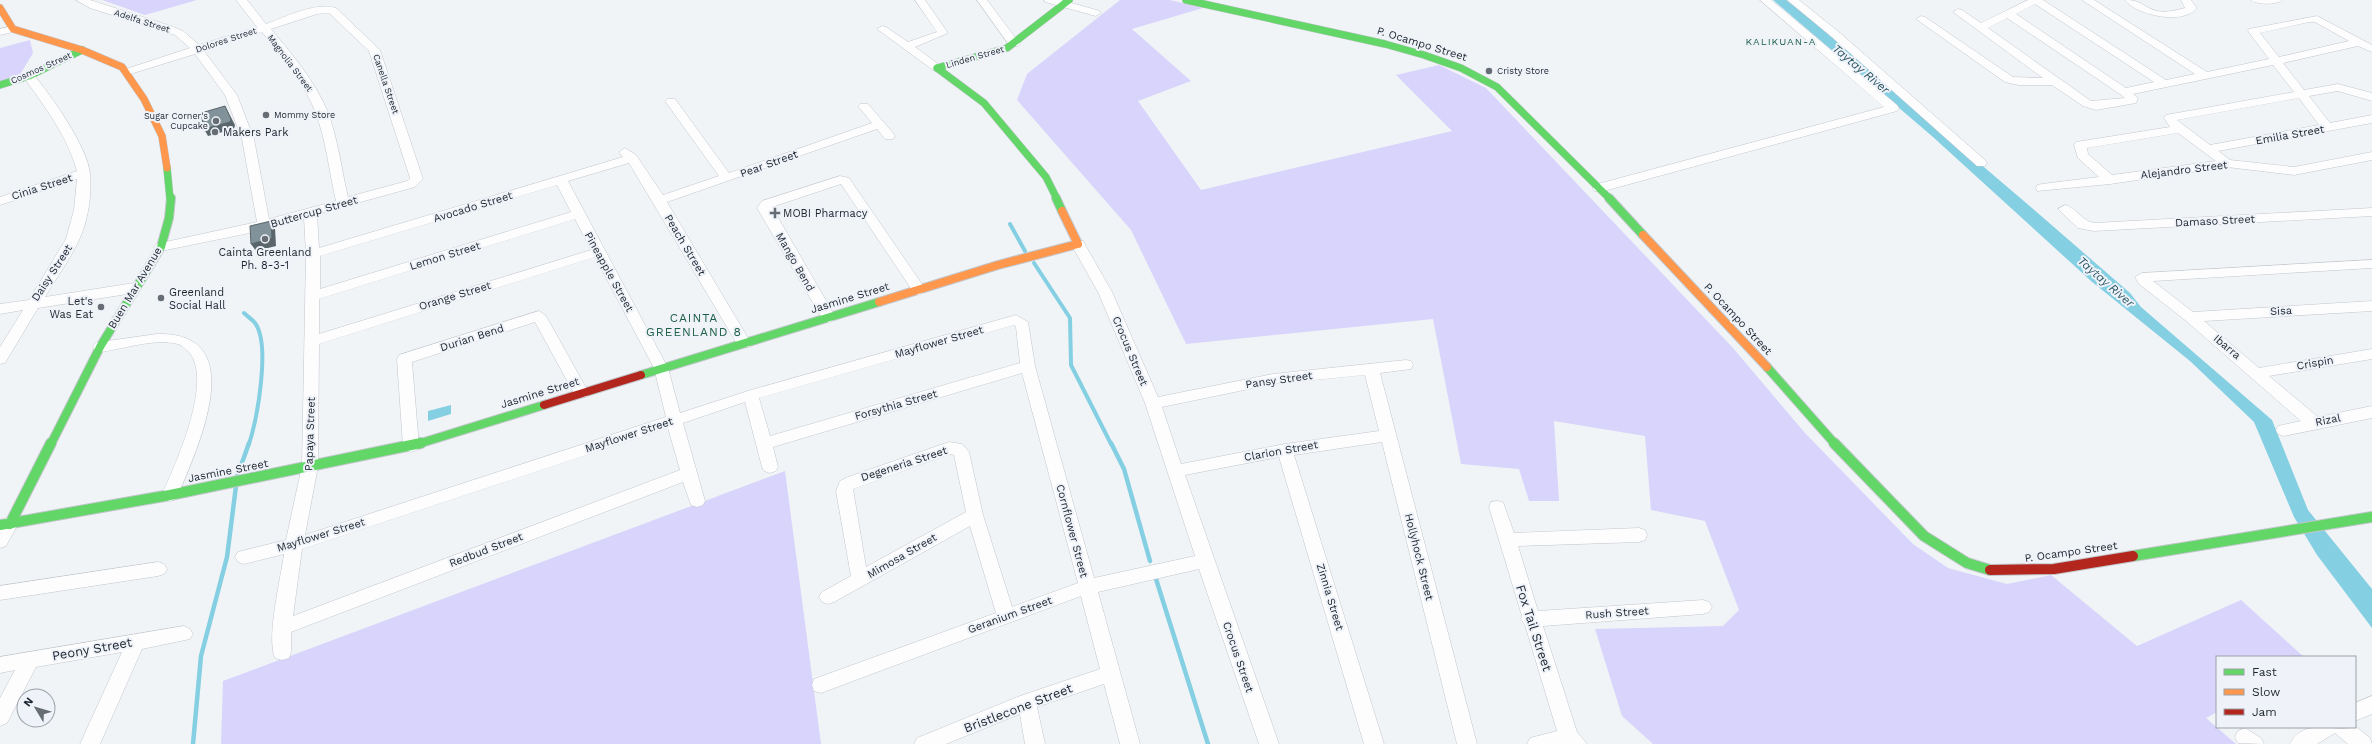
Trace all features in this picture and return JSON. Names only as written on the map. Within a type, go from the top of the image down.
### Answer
[{"type":"street","name":"Adelfa Street","points":[[81,0],[94,6],[179,33],[197,49],[232,95],[248,139],[264,226]]},
{"type":"street","name":"Magnolia Street","points":[[241,0],[300,74],[321,112],[343,203]]},
{"type":"street","points":[[907,46],[943,33],[920,0]]},
{"type":"street","points":[[982,0],[1014,44]]},
{"type":"street","points":[[1049,0],[1067,2],[1096,13]]},
{"type":"street","name":"P. Ocampo Street","points":[[1186,0],[1402,48],[1484,77],[1511,99],[1600,188],[1778,379],[1817,425],[1919,530],[1944,550],[1967,563],[1990,570],[2054,569],[2285,530],[2372,517]]},
{"type":"street","points":[[1600,188],[1893,108],[1765,0]]},
{"type":"street","points":[[1792,0],[1836,35],[1981,163]]},
{"type":"street","points":[[1980,28],[2036,0],[2164,84]]},
{"type":"street","points":[[2087,0],[2204,75]]},
{"type":"street","points":[[2130,0],[2150,13],[2164,15],[2189,10],[2192,8],[2186,0]]},
{"type":"street","points":[[2256,0],[2277,0]]},
{"type":"street","name":"Linden Street","points":[[937,68],[1007,48],[1067,2]]},
{"type":"street","points":[[0,8],[13,29],[0,32]]},
{"type":"street","name":"Dolores Street","points":[[126,72],[326,9]]},
{"type":"street","name":"Canella Street","points":[[326,9],[332,10],[374,50],[417,179]]},
{"type":"street","points":[[1958,12],[2092,106],[2132,102],[2132,98],[2124,92],[2008,14]]},
{"type":"street","points":[[2328,128],[2254,33],[2254,30],[2313,18],[2322,21],[2372,49]]},
{"type":"street","points":[[1921,19],[2009,80],[2019,82],[2056,81]]},
{"type":"street","name":"Buen Mar Avenue","points":[[0,540],[5,524],[100,347],[134,288],[161,247],[169,218],[171,193],[166,153],[162,136],[144,99],[126,72],[118,64],[82,50],[13,29]]},
{"type":"street","name":"Crocus Street","points":[[882,29],[984,103],[1046,177],[1078,244],[1105,292],[1153,403],[1205,561],[1269,744]]},
{"type":"street","points":[[2124,92],[2277,61],[2359,42]]},
{"type":"street","name":"Cosmos Street","points":[[0,85],[29,76],[82,50]]},
{"type":"street","name":"Daisy Street","points":[[0,359],[32,304],[73,239],[81,210],[84,173],[78,152],[44,94],[29,76]]},
{"type":"street","points":[[2227,163],[2172,123],[2170,118],[2338,87],[2372,97]]},
{"type":"street","points":[[671,101],[727,179]]},
{"type":"street","points":[[864,106],[878,125],[889,136]]},
{"type":"street","name":"Emilia Street","points":[[2207,149],[2372,119]]},
{"type":"street","name":"Pear Street","points":[[659,201],[727,179],[878,125]]},
{"type":"street","points":[[2110,180],[2082,155],[2080,145],[2180,129]]},
{"type":"street","name":"Avocado Street","points":[[313,254],[561,181],[628,154]]},
{"type":"street","name":"Peach Street","points":[[628,154],[659,201],[744,343]]},
{"type":"street","name":"Alejandro Street","points":[[2042,188],[2227,163],[2294,171],[2372,156]]},
{"type":"street","name":"Cinia Street","points":[[0,201],[84,173]]},
{"type":"street","name":"Buttercup Street","points":[[161,247],[264,226],[411,184],[417,179]]},
{"type":"street","name":"Mango Bend","points":[[828,318],[764,208],[767,204],[840,180],[845,181],[918,290]]},
{"type":"street","name":"Pineapple Street","points":[[561,181],[661,368],[697,501]]},
{"type":"street","name":"Damaso Street","points":[[2065,209],[2083,225],[2094,227],[2366,213]]},
{"type":"street","name":"Papaya Street","points":[[282,652],[282,628],[294,545],[310,466],[313,254],[310,213]]},
{"type":"street","points":[[2366,213],[2372,221]]},
{"type":"street","name":"Lemon Street","points":[[313,296],[578,214]]},
{"type":"street","name":"Jasmine Street","points":[[5,524],[170,495],[411,446],[998,265],[1078,244]]},
{"type":"street","name":"Orange Street","points":[[312,341],[598,252]]},
{"type":"street","name":"Ibarra","points":[[2314,423],[2190,316],[2144,281],[2142,277],[2372,264]]},
{"type":"street","points":[[0,309],[134,288]]},
{"type":"street","name":"Sisa","points":[[2190,316],[2372,306]]},
{"type":"street","name":"Durian Bend","points":[[411,446],[404,359],[539,316],[581,393]]},
{"type":"street","name":"Cornflower Street","points":[[1016,320],[1023,325],[1028,366],[1130,744]]},
{"type":"street","name":"Mayflower Street","points":[[244,557],[294,545],[751,395],[1016,320]]},
{"type":"street","points":[[100,347],[170,338],[187,342],[200,355],[206,370],[197,431],[170,495]]},
{"type":"street","name":"Crispin","points":[[2257,373],[2372,354]]},
{"type":"street","name":"Forsythia Street","points":[[764,444],[1028,366]]},
{"type":"street","name":"Pansy Street","points":[[1153,403],[1273,379],[1406,366]]},
{"type":"street","name":"Hollyhock Street","points":[[1371,370],[1467,744]]},
{"type":"street","points":[[751,395],[770,467]]},
{"type":"street","name":"Rizal","points":[[2284,430],[2372,412]]},
{"type":"street","name":"Clarion Street","points":[[1175,471],[1285,450],[1388,435]]},
{"type":"street","name":"Degeneria Street","points":[[860,580],[844,491],[846,485],[854,480],[949,448],[956,448],[960,452],[975,515],[1006,616]]},
{"type":"street","name":"Zinnia Street","points":[[1285,450],[1374,744]]},
{"type":"street","name":"Redbud Street","points":[[282,628],[690,474]]},
{"type":"street","name":"Fox Tail Street","points":[[1497,507],[1530,619],[1573,741]]},
{"type":"street","name":"Mimosa Street","points":[[828,597],[975,515]]},
{"type":"street","points":[[1506,540],[1639,535]]},
{"type":"street","name":"Geranium Street","points":[[821,685],[1087,587],[1205,561]]},
{"type":"street","points":[[0,593],[158,569]]},
{"type":"street","name":"Rush Street","points":[[1530,619],[1703,607]]},
{"type":"street","name":"Peony Street","points":[[0,666],[136,641],[184,634]]},
{"type":"street","points":[[90,744],[136,641]]},
{"type":"street","points":[[0,717],[30,660]]},
{"type":"street","name":"Bristlecone Street","points":[[924,744],[1027,702],[1112,673]]},
{"type":"street","points":[[1027,702],[1035,744]]},
{"type":"street","points":[[2356,712],[2372,704]]},
{"type":"street","points":[[2300,744],[2327,728]]},
{"type":"street","points":[[2343,728],[2363,744]]},
{"type":"street","points":[[1537,744],[1573,741]]},
{"type":"shaded area","points":[[102,0],[197,0],[145,15]]},
{"type":"shaded area","points":[[1120,0],[1170,0],[1203,8],[1132,29],[1191,81],[1138,101],[1201,190],[1452,131],[1396,75],[1439,65],[1486,88],[1733,348],[1805,433],[1913,544],[1948,568],[2007,584],[2051,575],[2137,646],[2241,600],[2303,656],[2216,656],[2216,713],[2206,718],[2236,744],[1653,744],[1622,716],[1595,629],[1723,626],[1739,610],[1705,521],[1651,510],[1645,436],[1554,421],[1559,501],[1529,501],[1519,469],[1461,464],[1433,319],[1186,344],[1131,230],[1017,100],[1027,74]]},
{"type":"shaded area","points":[[30,40],[33,53],[18,78],[0,83],[0,48]]},
{"type":"shaded area","points":[[785,471],[821,744],[221,744],[223,681]]},
{"type":"water","name":"Taytay River","points":[[1773,0],[1788,0],[2130,293],[2141,307],[2272,420],[2308,510],[2372,589],[2372,628],[2317,555],[2294,517],[2254,422],[2190,361],[2091,281],[1933,137]]},
{"type":"water","points":[[451,405],[451,414],[428,421],[428,411]]},
{"type":"building","points":[[225,106],[231,119],[230,122],[204,129],[201,113]]},
{"type":"building","points":[[271,221],[272,238],[251,244],[250,226]]},
{"type":"waterway","points":[[1010,224],[1025,251]]},
{"type":"waterway","points":[[1034,263],[1070,318],[1071,365],[1111,444]]},
{"type":"waterway","points":[[244,313],[255,323],[260,333],[262,348],[259,401],[249,444]]},
{"type":"waterway","points":[[237,477],[249,443]]},
{"type":"waterway","points":[[1111,443],[1124,469],[1150,561]]},
{"type":"waterway","points":[[193,744],[201,656],[227,557],[236,486]]},
{"type":"waterway","points":[[1156,579],[1208,744]]},
{"type":"traffic: fast","points":[[937,68],[1007,48],[1069,0]]},
{"type":"traffic: fast","points":[[1186,0],[1385,44],[1443,61],[1479,77],[1497,87],[1599,188],[1643,235]]},
{"type":"traffic: fast","points":[[0,85],[29,76],[82,50]]},
{"type":"traffic: fast","points":[[937,68],[984,103],[1046,177],[1062,211]]},
{"type":"traffic: fast","points":[[10,524],[100,347],[161,247],[169,218],[171,193],[167,168]]},
{"type":"traffic: fast","points":[[641,375],[879,302]]},
{"type":"traffic: fast","points":[[1767,367],[1817,425],[1924,536],[1967,563],[1990,570]]},
{"type":"traffic: fast","points":[[0,525],[170,495],[411,446],[544,405]]},
{"type":"traffic: fast","points":[[2133,556],[2372,517]]},
{"type":"traffic: slow","points":[[0,8],[13,29],[82,50],[122,67],[144,99],[162,136],[167,168]]},
{"type":"traffic: slow","points":[[879,302],[998,265],[1078,244],[1062,211]]},
{"type":"traffic: slow","points":[[1643,235],[1767,367]]},
{"type":"traffic: jam","points":[[544,405],[641,375]]},
{"type":"traffic: jam","points":[[1990,570],[2054,569],[2133,556]]},
{"type":"place","name":"Cristy Store","points":[[1489,71]]},
{"type":"place","name":"Mommy Store","points":[[266,115]]},
{"type":"place","name":"Sugar Corner's Cupcake","points":[[216,121]]},
{"type":"place","name":"Makers Park","points":[[215,132]]},
{"type":"place","name":"MOBI Pharmacy","points":[[775,213]]},
{"type":"place","name":"Cainta Greenland Ph. 8-3-1","points":[[265,239]]},
{"type":"place","name":"Greenland Social Hall","points":[[161,298]]},
{"type":"place","name":"Let's Was Eat","points":[[101,307]]},
{"type":"district","name":"KALIKUAN-A","points":[[1781,41]]},
{"type":"district","name":"CAINTA GREENLAND 8","points":[[694,325]]}]
